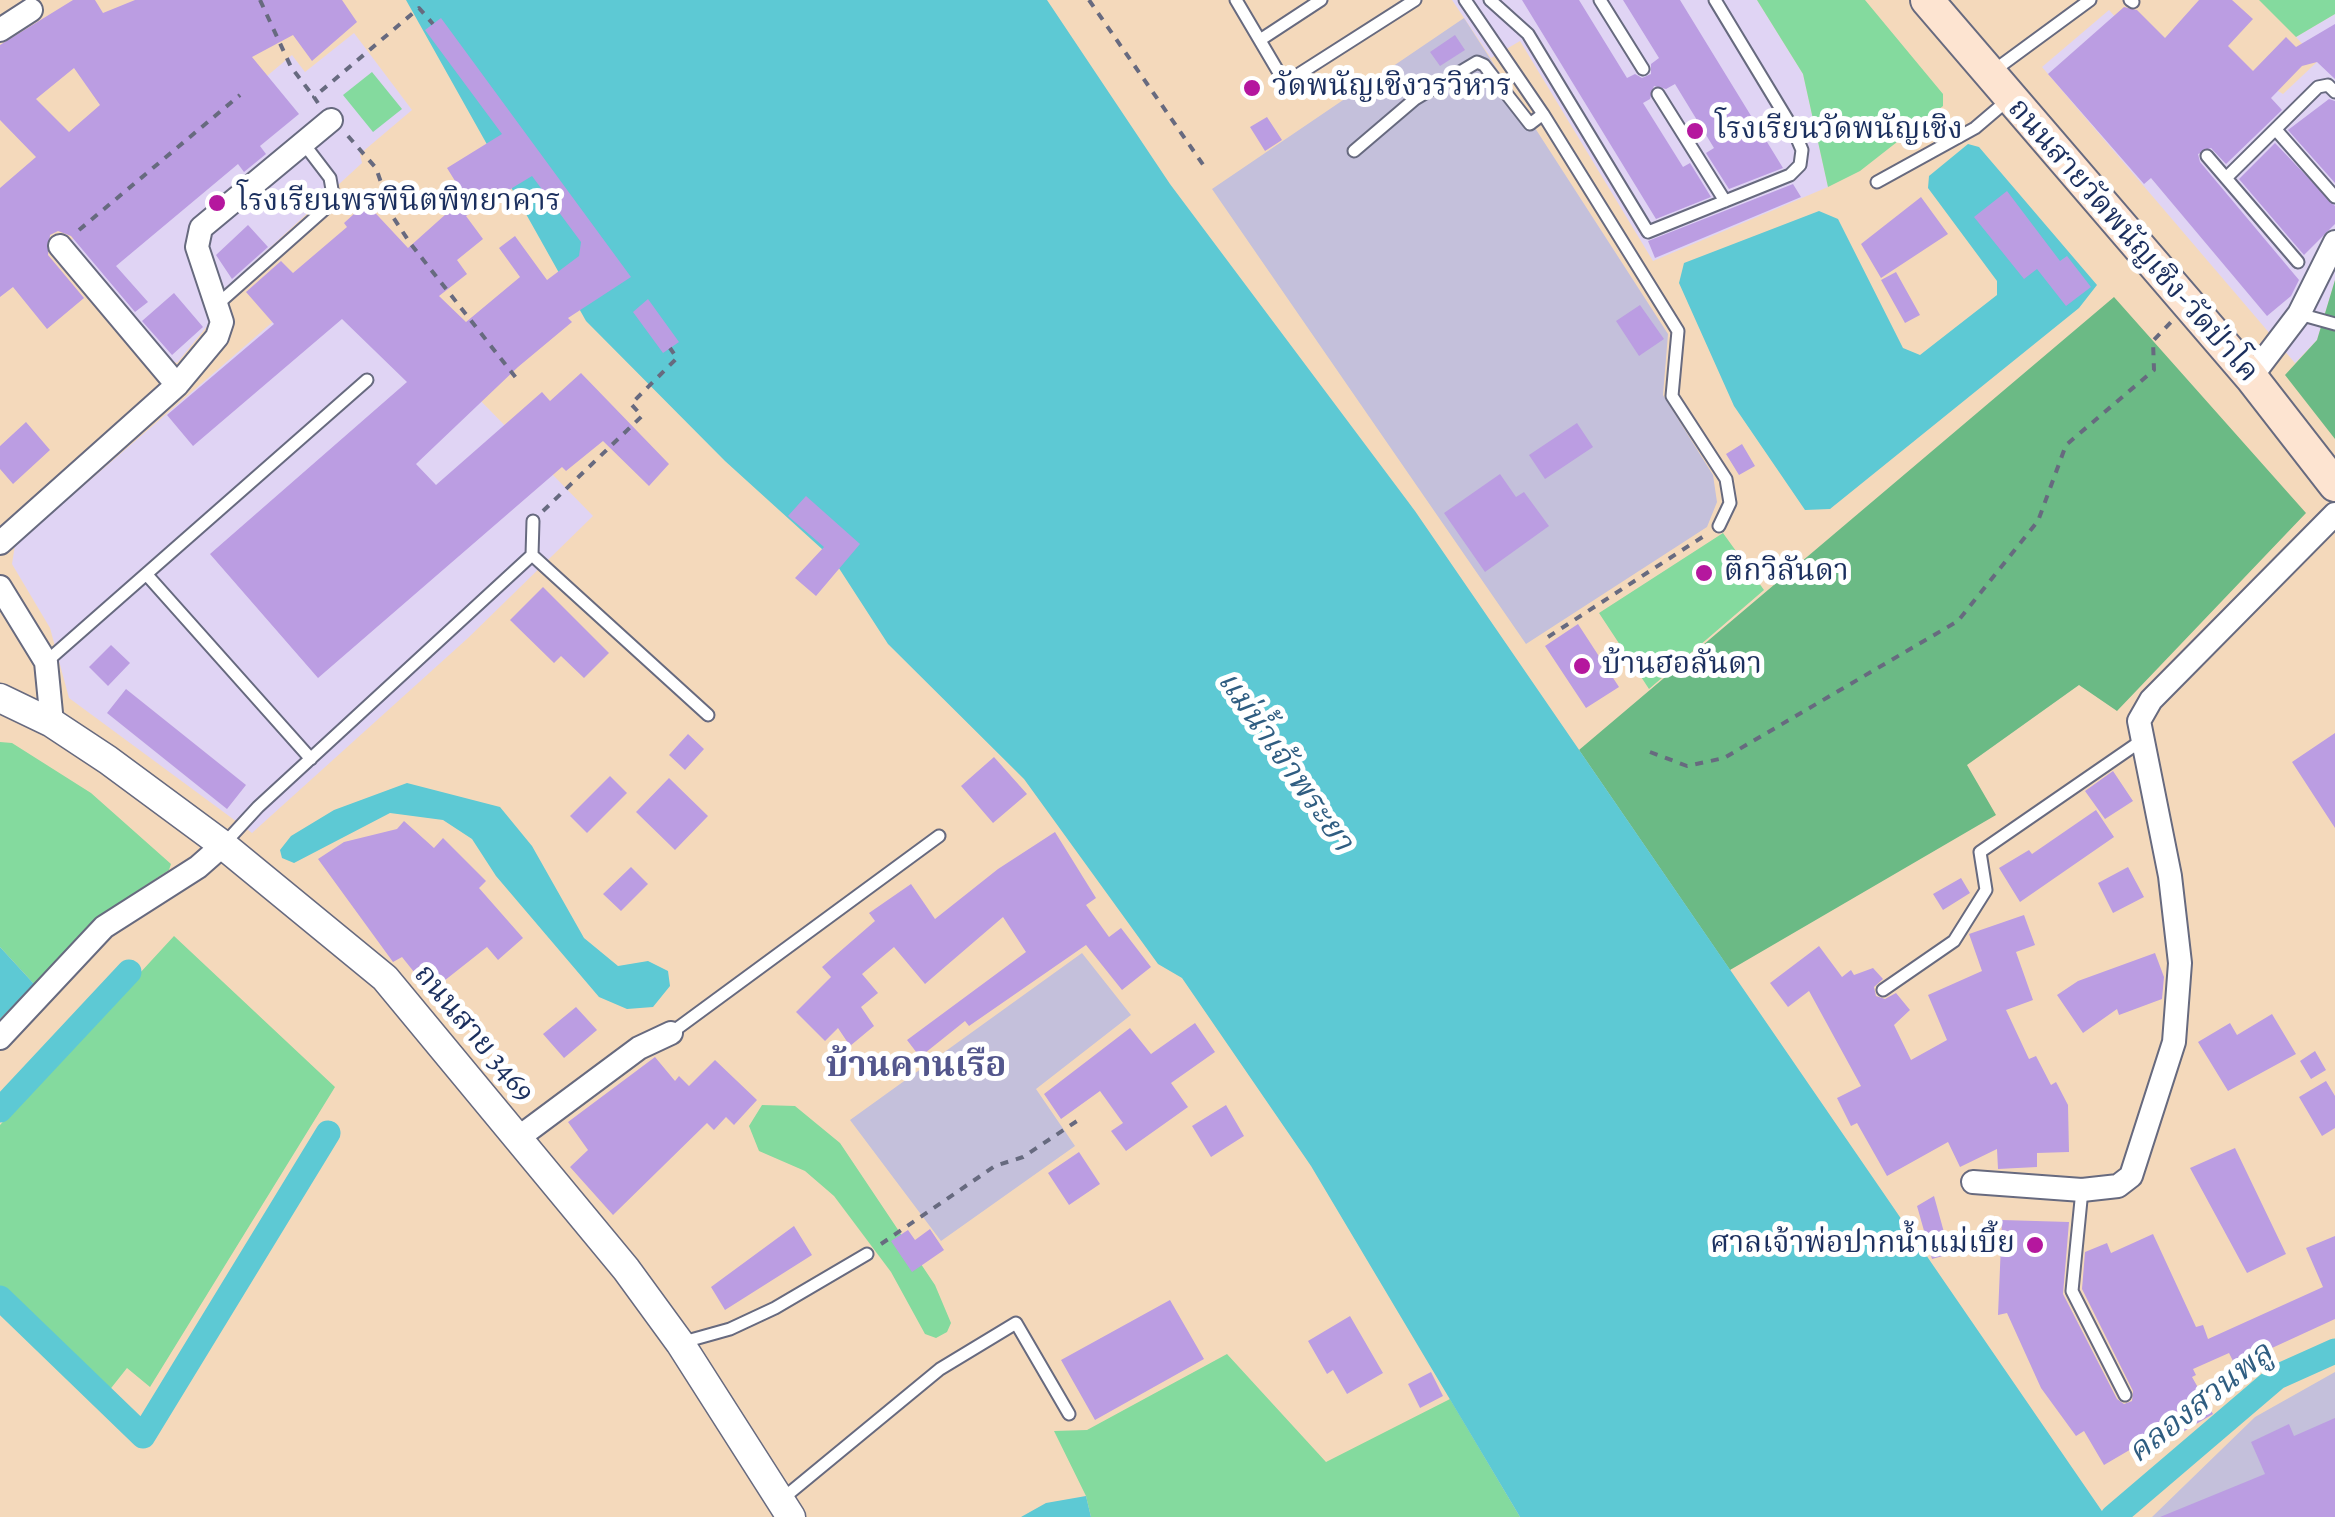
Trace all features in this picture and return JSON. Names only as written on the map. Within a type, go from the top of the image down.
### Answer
[{"type":"main road","name":"ถนนสายวัดพนัญเชิง-วัดป่าโค","points":[[1927,0],[2251,377],[2335,485]]},
{"type":"street","points":[[0,30],[34,3]]},
{"type":"street","points":[[0,543],[176,385],[218,336],[222,322],[218,303],[197,246],[201,228],[332,120]]},
{"type":"street","points":[[2251,377],[2299,314],[2335,242]]},
{"type":"street","points":[[60,246],[176,385]]},
{"type":"street","points":[[1972,1182],[2082,1190],[2118,1186],[2132,1176],[2176,1027],[2180,963],[2175,909],[2140,721],[2151,700],[2335,514]]},
{"type":"street","points":[[0,588],[46,662],[52,723]]},
{"type":"street","name":"ถนนสาย 3469","points":[[0,698],[52,723],[223,846],[384,978],[518,1138],[680,1343],[786,1508]]},
{"type":"street","points":[[0,1038],[104,927],[182,878],[223,846]]},
{"type":"street","points":[[518,1138],[639,1048],[671,1033]]},
{"type":"lane","points":[[1236,0],[1285,83],[1415,0]]},
{"type":"lane","points":[[1260,40],[1321,0]]},
{"type":"lane","points":[[1466,0],[1543,114],[1678,332],[1672,396],[1726,479],[1730,503],[1720,526]]},
{"type":"lane","points":[[1490,0],[1528,34],[1648,232],[1790,175],[1800,165],[1802,150],[1714,0]]},
{"type":"lane","points":[[1600,0],[1643,69]]},
{"type":"lane","points":[[1876,182],[1975,128],[1999,87],[2090,0]]},
{"type":"lane","points":[[1354,151],[1415,99],[1477,62],[1530,124],[1543,114]]},
{"type":"lane","points":[[2226,178],[2318,88],[2328,85],[2335,92]]},
{"type":"lane","points":[[1658,94],[1725,201]]},
{"type":"lane","points":[[2278,130],[2335,196]]},
{"type":"lane","points":[[218,303],[334,201],[330,178],[304,144]]},
{"type":"lane","points":[[2207,156],[2298,262]]},
{"type":"lane","points":[[2299,314],[2335,324]]},
{"type":"lane","points":[[46,662],[367,380]]},
{"type":"lane","points":[[223,846],[310,759],[532,555],[533,521]]},
{"type":"lane","points":[[532,555],[708,714]]},
{"type":"lane","points":[[147,576],[310,759]]},
{"type":"lane","points":[[1883,990],[1954,940],[1986,890],[1980,852],[2141,741]]},
{"type":"lane","points":[[671,1033],[939,836]]},
{"type":"lane","points":[[2082,1190],[2072,1291],[2125,1395]]},
{"type":"lane","points":[[680,1343],[730,1329],[775,1308],[868,1254]]},
{"type":"lane","points":[[786,1508],[940,1369],[1016,1323],[1069,1414]]},
{"type":"path","points":[[260,0],[291,67],[314,97]]},
{"type":"path","points":[[1089,0],[1204,166]]},
{"type":"path","points":[[368,51],[419,8],[433,24]]},
{"type":"path","points":[[60,246],[240,95]]},
{"type":"path","points":[[393,217],[452,301],[520,383]]},
{"type":"path","points":[[1650,752],[1688,766],[1724,758],[1958,621],[2038,521],[2066,445],[2146,381],[2154,370],[2153,341],[2188,304]]},
{"type":"path","points":[[533,521],[642,416],[631,404],[677,358],[670,348]]},
{"type":"path","points":[[1548,637],[1720,526]]},
{"type":"path","points":[[868,1254],[995,1166],[1023,1157],[1083,1117]]},
{"type":"shaded area","name":"โรงเรียนวัดพนัญเชิง","points":[[1452,0],[1757,0],[1803,74],[1828,187],[1653,261],[1520,41],[1491,58]]},
{"type":"shaded area","points":[[2109,10],[2221,135],[2273,88],[2283,94],[2318,61],[2296,37],[2335,14],[2335,280],[2317,340],[2295,363],[2042,67]]},
{"type":"shaded area","points":[[1464,18],[1668,334],[1663,395],[1713,475],[1717,502],[1707,527],[1526,644],[1212,189]]},
{"type":"shaded area","name":"โรงเรียนพรพินิตพิทยาคาร","points":[[354,33],[412,110],[360,154],[362,163],[211,302],[208,325],[177,363],[162,356],[68,243],[292,55],[305,72]]},
{"type":"shaded area","points":[[334,269],[438,357],[593,516],[468,638],[252,833],[69,698],[50,628],[12,564],[15,545]]},
{"type":"shaded area","points":[[1082,953],[1131,1015],[1036,1089],[1075,1146],[941,1241],[850,1120]]},
{"type":"shaded area","points":[[2335,1372],[2335,1517],[2152,1517],[2255,1417]]},
{"type":"green space","points":[[1757,0],[1865,0],[1943,94],[1943,106],[1860,171],[1828,187],[1803,74]]},
{"type":"green space","points":[[2259,0],[2335,0],[2335,14],[2296,37]]},
{"type":"green space","points":[[372,72],[402,109],[373,132],[343,95]]},
{"type":"green space","points":[[2335,280],[2335,439],[2285,375],[2317,340]]},
{"type":"green space","points":[[2114,297],[2306,513],[2117,711],[2079,685],[1967,765],[1996,815],[1730,970],[1579,750]]},
{"type":"green space","points":[[1723,533],[1764,590],[1649,689],[1599,613]]},
{"type":"green space","points":[[0,742],[12,743],[91,793],[171,864],[169,870],[96,918],[34,984],[0,947]]},
{"type":"green space","points":[[174,936],[335,1087],[150,1387],[127,1368],[108,1392],[0,1287],[0,1125]]},
{"type":"green space","points":[[762,1105],[795,1106],[840,1143],[935,1285],[951,1323],[947,1332],[936,1338],[925,1334],[891,1272],[834,1196],[805,1171],[759,1151],[749,1126]]},
{"type":"green space","points":[[1227,1354],[1326,1462],[1450,1399],[1520,1517],[1091,1517],[1086,1496],[1054,1431],[1087,1430]]},
{"type":"water","name":"แม่น้ำเจ้าพระยา","points":[[406,0],[1047,0],[1170,184],[1415,511],[2106,1517],[1520,1517],[1311,1166],[1182,978],[1158,964],[1024,779],[888,644],[833,559],[725,461],[586,321]]},
{"type":"water","points":[[1968,144],[1979,147],[2097,285],[2079,308],[1830,509],[1805,510],[1734,406],[1679,283],[1684,263],[1819,211],[1838,219],[1903,348],[1920,355],[1997,295],[1997,281],[1928,188],[1929,176]]},
{"type":"water","points":[[407,783],[500,807],[532,846],[584,938],[618,966],[648,961],[668,971],[670,986],[653,1007],[627,1009],[599,997],[496,876],[472,839],[443,820],[390,813],[294,863],[282,858],[280,850],[291,836],[334,810]]},
{"type":"water","points":[[0,947],[34,984],[0,1019]]},
{"type":"water","points":[[1086,1496],[1091,1517],[1021,1517],[1046,1503]]},
{"type":"building","points":[[73,0],[95,0],[103,13],[135,0],[342,0],[357,22],[312,61],[293,35],[252,57],[299,114],[260,146],[266,154],[244,172],[238,164],[116,266],[148,302],[135,312],[71,236],[58,231],[50,235],[48,255],[84,298],[47,329],[13,287],[0,297],[0,188],[36,157],[0,120],[0,45]],"holes":[[[74,68],[100,105],[69,132],[36,99]]]},
{"type":"building","points":[[1522,0],[1579,0],[1627,78],[1635,74],[1642,78],[1651,74],[1651,64],[1659,58],[1623,0],[1680,0],[1783,168],[1729,189],[1706,153],[1714,148],[1675,84],[1666,89],[1654,86],[1650,99],[1643,103],[1683,167],[1690,163],[1711,197],[1656,219]]},
{"type":"building","points":[[2199,0],[2232,0],[2253,19],[2228,46],[2253,71],[2286,37],[2296,47],[2335,24],[2335,79],[2317,62],[2302,66],[2271,98],[2282,110],[2226,164],[2211,148],[2198,154],[2200,162],[2299,280],[2291,296],[2267,316],[2151,178],[2144,184],[2048,74],[2124,7],[2137,10],[2165,38]]},
{"type":"building","points":[[441,18],[631,277],[568,318],[572,322],[518,367],[416,464],[436,485],[542,392],[550,401],[581,373],[669,464],[649,486],[603,441],[566,471],[562,467],[318,678],[210,554],[407,382],[342,319],[193,446],[167,415],[274,324],[246,292],[281,261],[293,273],[347,227],[344,223],[366,203],[408,248],[465,197],[447,168],[502,134],[425,30]],"holes":[[[532,176],[581,242],[579,256],[547,280],[515,236],[499,248],[520,277],[466,322],[439,296],[467,274],[457,260],[483,239],[466,216]]]},
{"type":"building","points":[[1455,35],[1465,50],[1440,66],[1430,52]]},
{"type":"building","points":[[2329,99],[2335,101],[2335,183],[2288,130]]},
{"type":"building","points":[[1267,117],[1282,140],[1265,151],[1250,127]]},
{"type":"building","points":[[2275,143],[2335,206],[2335,224],[2304,255],[2239,179]]},
{"type":"building","points":[[1793,184],[1801,197],[1655,258],[1648,241]]},
{"type":"building","points":[[2007,191],[2060,261],[2067,256],[2091,287],[2066,306],[2037,269],[2024,279],[1974,217]]},
{"type":"building","points":[[1921,197],[1948,234],[1881,278],[1861,244]]},
{"type":"building","points":[[248,225],[268,247],[232,279],[216,255]]},
{"type":"building","points":[[1896,272],[1920,315],[1905,323],[1881,280]]},
{"type":"building","points":[[174,293],[203,327],[172,355],[142,321]]},
{"type":"building","points":[[648,299],[679,342],[663,353],[633,312]]},
{"type":"building","points":[[1640,305],[1664,339],[1639,356],[1616,321]]},
{"type":"building","points":[[26,422],[50,450],[13,484],[0,469],[0,446]]},
{"type":"building","points":[[1577,423],[1593,447],[1545,479],[1529,455]]},
{"type":"building","points":[[1742,444],[1755,466],[1739,475],[1726,454]]},
{"type":"building","points":[[1500,474],[1516,497],[1524,492],[1549,526],[1485,572],[1444,513]]},
{"type":"building","points":[[806,496],[860,544],[816,596],[795,578],[824,547],[788,516]]},
{"type":"building","points":[[543,587],[609,653],[584,678],[561,656],[554,663],[510,620]]},
{"type":"building","name":"บ้านฮอลันดา","points":[[1578,624],[1619,687],[1586,708],[1545,646]]},
{"type":"building","points":[[111,645],[130,663],[108,686],[89,667]]},
{"type":"building","points":[[126,689],[246,785],[227,809],[107,713]]},
{"type":"building","points":[[2335,733],[2335,828],[2292,762]]},
{"type":"building","points":[[688,734],[704,749],[685,770],[669,755]]},
{"type":"building","points":[[994,757],[1027,794],[993,823],[961,786]]},
{"type":"building","points":[[2113,771],[2133,801],[2105,819],[2085,791]]},
{"type":"building","points":[[610,776],[627,793],[587,833],[570,816]]},
{"type":"building","points":[[669,778],[708,816],[675,850],[636,812]]},
{"type":"building","points":[[2096,810],[2114,837],[2020,902],[1999,868],[2029,850],[2032,854]]},
{"type":"building","points":[[404,821],[434,848],[443,838],[486,881],[479,888],[523,938],[498,960],[487,947],[430,992],[402,957],[393,962],[318,859],[344,842],[397,829]]},
{"type":"building","points":[[1055,832],[1096,898],[1086,905],[1109,937],[1121,928],[1151,967],[1122,990],[1086,945],[969,1026],[965,1021],[920,1057],[907,1040],[1026,952],[1003,917],[925,984],[894,947],[862,974],[878,993],[861,1007],[874,1026],[850,1046],[838,1028],[825,1041],[796,1012],[831,977],[822,967],[875,921],[869,913],[911,884],[935,919],[998,869]]},
{"type":"building","points":[[631,867],[648,884],[621,911],[603,894]]},
{"type":"building","points":[[2128,867],[2144,897],[2113,913],[2098,883]]},
{"type":"building","points":[[1961,878],[1970,893],[1943,910],[1933,894]]},
{"type":"building","points":[[2024,915],[2035,945],[2016,952],[2033,1000],[2006,1010],[2029,1059],[2036,1056],[2051,1085],[2056,1082],[2068,1105],[2069,1152],[2037,1153],[2037,1167],[1998,1169],[1997,1149],[1960,1167],[1948,1142],[1887,1176],[1857,1123],[1851,1126],[1837,1098],[1861,1086],[1809,991],[1788,1007],[1770,983],[1819,946],[1842,977],[1851,970],[1854,975],[1873,968],[1883,979],[1874,987],[1876,996],[1885,999],[1896,993],[1910,1010],[1894,1025],[1911,1060],[1947,1040],[1928,995],[1982,971],[1969,934]]},
{"type":"building","points":[[2155,953],[2164,977],[2162,999],[2119,1015],[2117,1009],[2083,1033],[2057,995],[2078,981]]},
{"type":"building","points":[[576,1007],[597,1030],[564,1058],[543,1034]]},
{"type":"building","points":[[2272,1014],[2296,1054],[2228,1091],[2198,1042],[2230,1023],[2237,1035]]},
{"type":"building","points":[[1195,1023],[1215,1052],[1171,1083],[1188,1107],[1126,1151],[1111,1131],[1123,1123],[1100,1091],[1061,1119],[1044,1094],[1130,1028],[1151,1054]]},
{"type":"building","points":[[2315,1051],[2326,1070],[2311,1079],[2300,1061]]},
{"type":"building","points":[[655,1057],[675,1081],[679,1076],[689,1086],[715,1060],[757,1100],[734,1125],[726,1117],[714,1130],[707,1123],[613,1215],[570,1167],[588,1150],[568,1122]]},
{"type":"building","points":[[2326,1081],[2335,1096],[2335,1128],[2322,1136],[2299,1097]]},
{"type":"building","points":[[1226,1105],[1244,1136],[1211,1157],[1192,1126]]},
{"type":"building","points":[[2235,1148],[2286,1254],[2247,1273],[2190,1168]]},
{"type":"building","points":[[1079,1152],[1100,1184],[1069,1205],[1048,1173]]},
{"type":"building","points":[[1934,1196],[1950,1254],[1932,1259],[1917,1206]]},
{"type":"building","points":[[2002,1220],[2069,1222],[2063,1294],[2117,1399],[2124,1404],[2132,1401],[2133,1391],[2082,1289],[2085,1252],[2107,1243],[2111,1253],[2153,1234],[2196,1327],[2203,1325],[2208,1339],[2323,1287],[2306,1248],[2335,1236],[2335,1319],[2235,1365],[2229,1353],[2193,1369],[2196,1375],[2192,1377],[2213,1414],[2156,1448],[2150,1438],[2104,1465],[2084,1431],[2076,1436],[2041,1388],[2007,1313],[1998,1315]]},
{"type":"building","points":[[794,1226],[812,1255],[725,1310],[711,1287]]},
{"type":"building","points":[[930,1229],[944,1250],[912,1272],[891,1241],[908,1230],[915,1240]]},
{"type":"building","points":[[1170,1300],[1204,1359],[1095,1420],[1061,1360]]},
{"type":"building","points":[[1350,1316],[1383,1373],[1347,1394],[1333,1370],[1327,1374],[1308,1341]]},
{"type":"building","points":[[1431,1372],[1443,1396],[1420,1408],[1408,1384]]},
{"type":"building","points":[[2335,1418],[2335,1517],[2160,1517],[2265,1474],[2251,1442],[2289,1424],[2294,1436]]},
{"type":"waterway","points":[[0,1110],[129,972]]},
{"type":"waterway","points":[[0,1298],[143,1436],[328,1133]]},
{"type":"waterway","name":"คลองสวนพลู","points":[[2113,1517],[2277,1377],[2335,1351]]},
{"type":"place","name":"วัดพนัญเชิงวรวิหาร","points":[[1252,88]]},
{"type":"place","name":"โรงเรียนวัดพนัญเชิง","points":[[1695,131]]},
{"type":"place","name":"โรงเรียนพรพินิตพิทยาคาร","points":[[217,203]]},
{"type":"place","name":"ตึกวิลันดา","points":[[1704,573]]},
{"type":"place","name":"บ้านฮอลันดา","points":[[1582,666]]},
{"type":"place","name":"ศาลเจ้าพ่อปากน้ำแม่เบี้ย","points":[[2035,1245]]},
{"type":"district","name":"บ้านคานเรือ","points":[[916,1067]]}]
